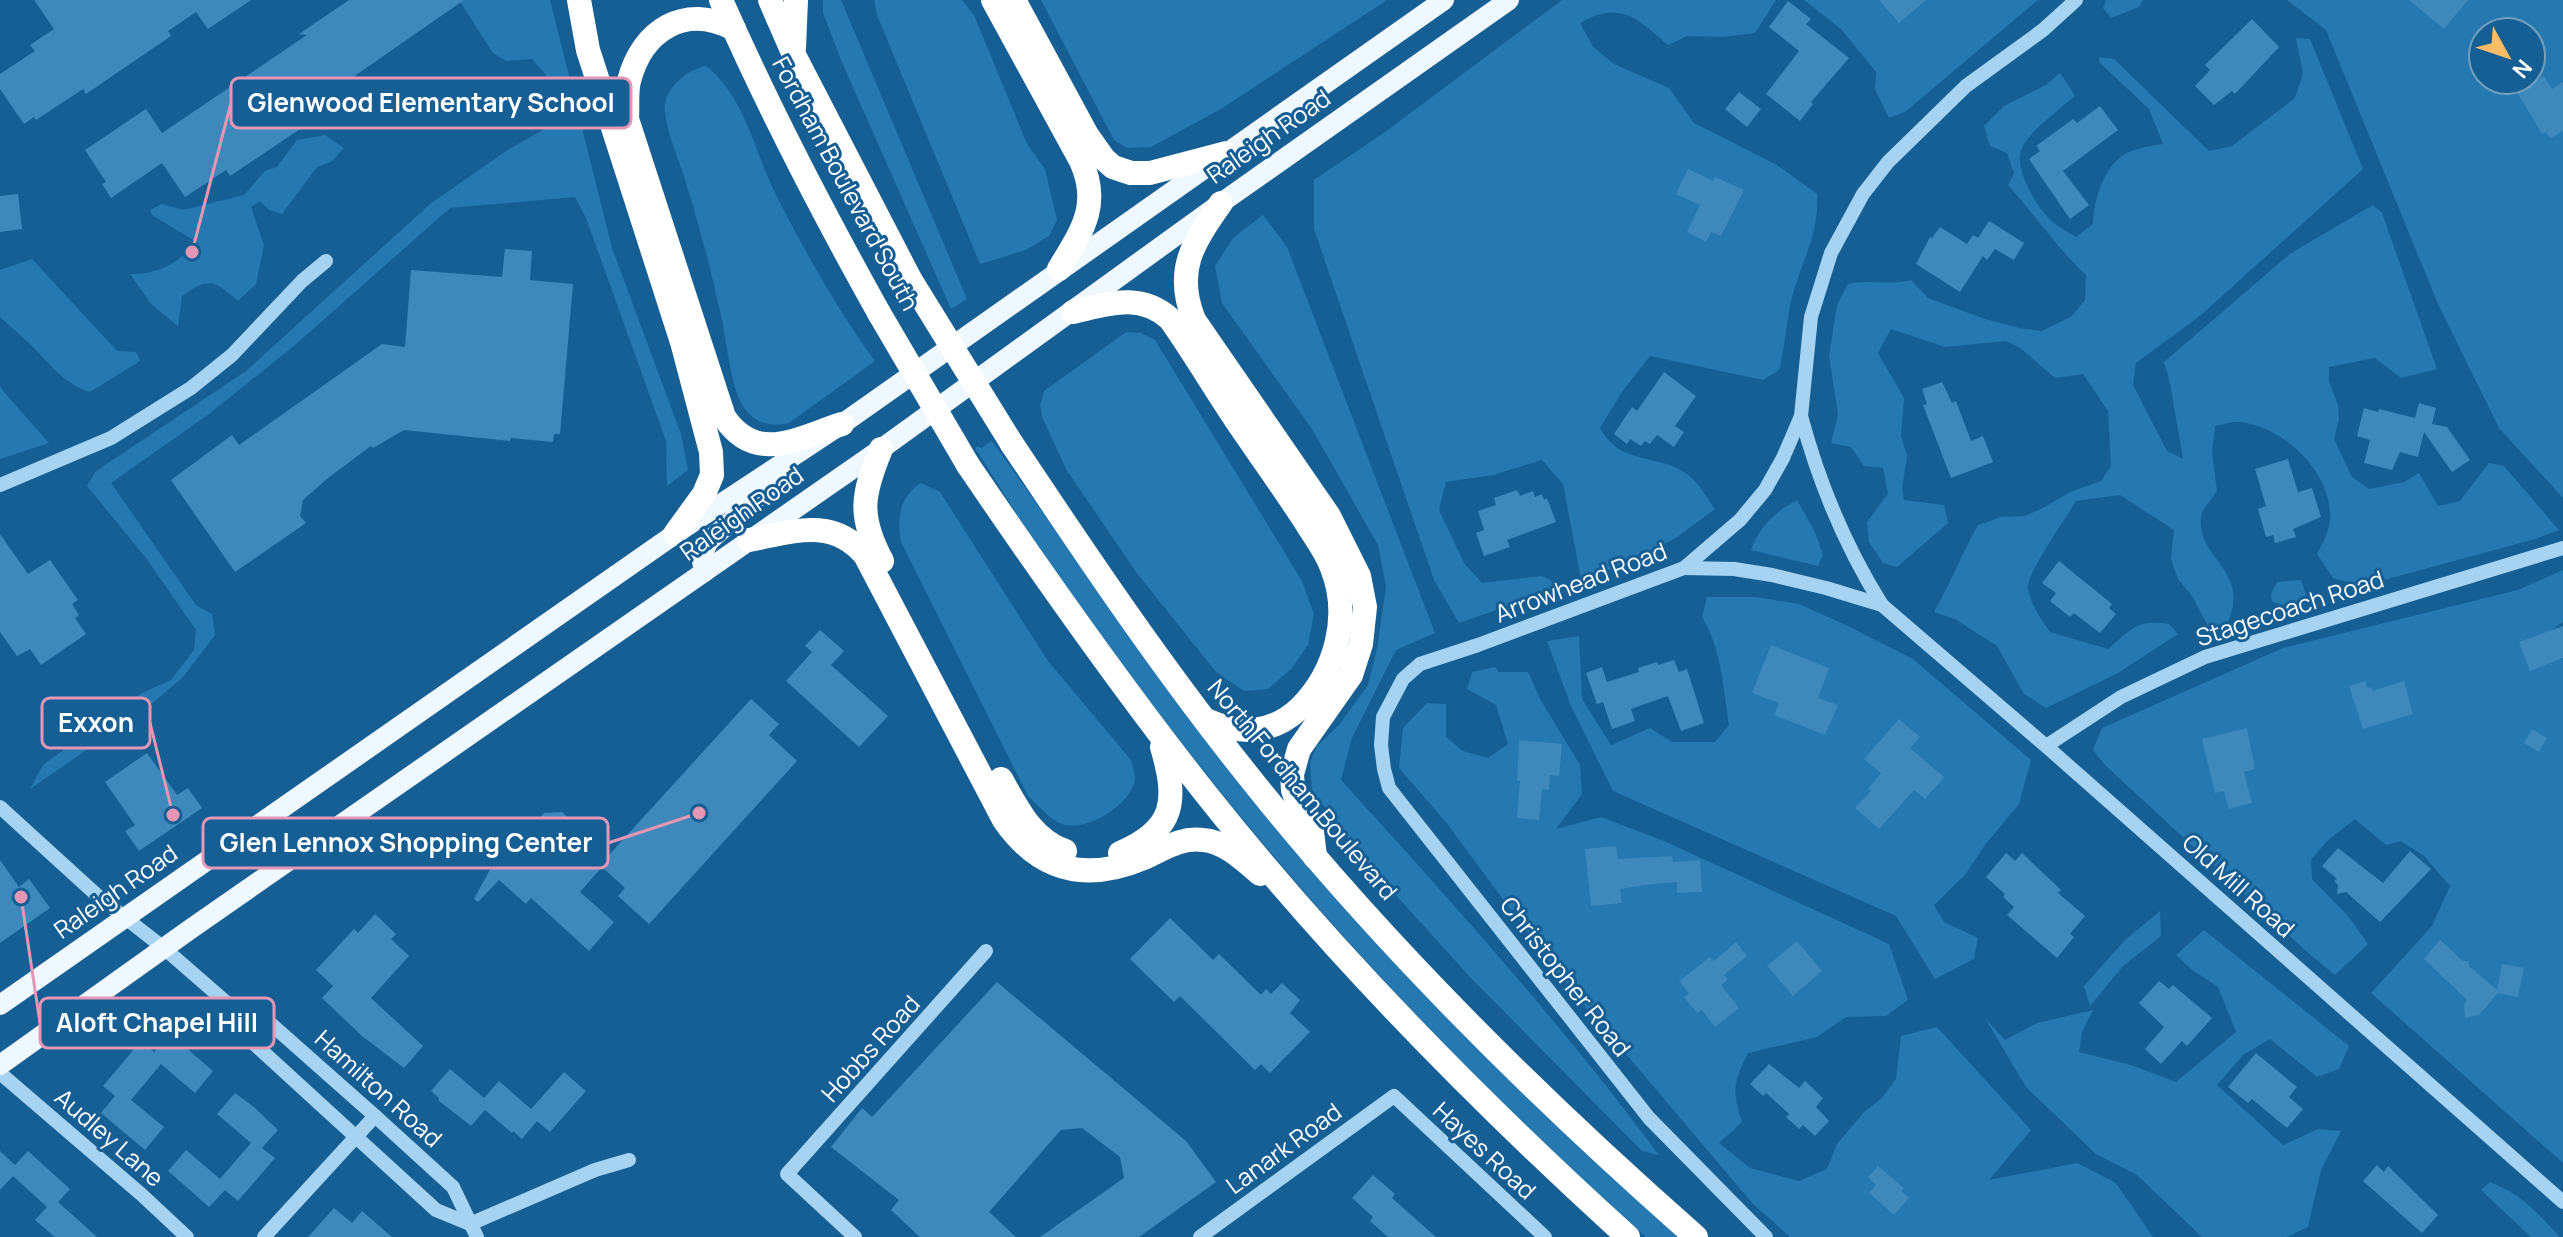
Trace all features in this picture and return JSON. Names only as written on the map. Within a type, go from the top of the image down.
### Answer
[{"type":"highway","points":[[579,0],[588,50],[682,342],[711,452],[712,475],[704,494],[675,534]]},
{"type":"highway","name":"Fordham Boulevard South","points":[[721,0],[809,184],[879,313],[968,465],[1158,733]]},
{"type":"highway","name":"Fordham Boulevard South","points":[[770,0],[794,55],[910,279],[961,361]]},
{"type":"highway","points":[[794,55],[796,0]]},
{"type":"highway","points":[[993,0],[1081,161],[1090,185],[1088,214],[1059,269]]},
{"type":"highway","points":[[1014,0],[1087,135],[1113,167],[1131,173],[1150,173],[1226,153]]},
{"type":"highway","points":[[734,29],[714,20],[699,18],[668,24],[654,35],[637,59],[628,84],[627,119],[724,417],[743,439],[760,445],[779,444],[842,424]]},
{"type":"highway","points":[[1221,203],[1189,254],[1184,280],[1190,310],[1329,516],[1359,576],[1365,607],[1361,644],[1351,675],[1299,749],[1292,774],[1299,807],[1311,823],[1315,857]]},
{"type":"highway","points":[[1073,312],[1127,300],[1150,306],[1170,319],[1332,567],[1337,586],[1340,628],[1332,661],[1309,697],[1288,717],[1266,729],[1237,731],[1206,720]]},
{"type":"highway","name":"North Fordham Boulevard","points":[[961,361],[1012,444],[1127,616],[1315,857],[1473,1027],[1570,1123],[1696,1237]]},
{"type":"highway","points":[[881,449],[863,508],[869,537],[1024,820],[1040,837],[1058,849],[1078,855],[1109,856],[1135,846],[1157,829],[1171,804],[1171,779],[1158,733]]},
{"type":"highway","points":[[749,540],[820,529],[847,538],[857,546],[865,555],[1004,820],[1022,843],[1043,858],[1067,869],[1094,871],[1135,861],[1173,844],[1207,840],[1247,862],[1302,909]]},
{"type":"highway","points":[[1158,733],[1302,909],[1466,1085],[1628,1237]]},
{"type":"main road","name":"Raleigh Road","points":[[0,1005],[675,534],[842,424],[1444,0]]},
{"type":"main road","name":"Raleigh Road","points":[[0,1065],[881,449],[1509,0]]},
{"type":"main road","points":[[704,572],[701,556],[713,536],[842,424]]},
{"type":"street","name":"Arrowhead Road","points":[[1383,717],[1403,679],[1420,664],[1684,568],[1740,520],[1765,490],[1801,416],[1811,317],[1831,253],[1863,194],[1888,162],[1966,86],[2043,30],[2076,0]]},
{"type":"street","points":[[0,485],[111,438],[191,388],[232,355],[302,281],[326,261]]},
{"type":"street","name":"Old Mill Road","points":[[1801,416],[1814,466],[1843,537],[1882,605],[2563,1202]]},
{"type":"street","name":"Stagecoach Road","points":[[2046,746],[2121,697],[2205,657],[2563,548]]},
{"type":"street","name":"Old Mill Road","points":[[1684,568],[1734,569],[1772,575],[1882,605]]},
{"type":"street","name":"Christopher Road","points":[[1383,717],[1381,745],[1389,788],[1649,1118],[1766,1237]]},
{"type":"street","name":"Hamilton Road","points":[[0,807],[100,898],[235,1010],[271,1024],[375,1116],[453,1187],[474,1230]]},
{"type":"street","name":"Hobbs Road","points":[[855,1237],[787,1174],[986,951]]},
{"type":"street","name":"Hamilton Road","points":[[235,1010],[250,1040],[436,1210],[474,1230]]},
{"type":"street","name":"Audley Lane","points":[[0,1073],[187,1237]]},
{"type":"street","name":"Lanark Road","points":[[1200,1237],[1394,1096]]},
{"type":"street","name":"Hayes Road","points":[[1394,1096],[1545,1237]]},
{"type":"street","points":[[264,1237],[375,1116]]},
{"type":"street","points":[[474,1230],[595,1170],[629,1160]]},
{"type":"shaded area","points":[[459,0],[550,0],[612,248],[681,434],[688,470],[667,486],[666,441],[586,218],[575,197],[450,208],[295,345],[209,414],[111,483],[196,605],[212,614],[215,635],[183,677],[143,711],[30,789],[43,765],[142,693],[171,680],[194,650],[196,630],[146,558],[87,486],[96,471],[246,371],[430,204],[509,149],[550,126],[559,114],[552,82],[532,59],[506,61],[493,53]]},
{"type":"shaded area","points":[[823,0],[841,0],[967,299],[951,309],[841,60],[823,13]]},
{"type":"shaded area","points":[[874,0],[962,0],[974,15],[1027,144],[1045,169],[1057,220],[1049,236],[1026,250],[980,264],[877,15]]},
{"type":"shaded area","points":[[1041,0],[1387,0],[1221,109],[1151,147],[1127,148],[1114,140]]},
{"type":"shaded area","points":[[1562,0],[1776,0],[1755,33],[1723,37],[1687,36],[1668,45],[1627,15],[1606,13],[1580,23],[1593,47],[1614,64],[1669,88],[1694,123],[1777,165],[1817,194],[1815,223],[1791,302],[1779,370],[1763,380],[1650,356],[1622,392],[1600,428],[1619,449],[1681,470],[1692,478],[1715,509],[1677,537],[1634,562],[1581,579],[1563,484],[1542,460],[1493,475],[1446,482],[1439,510],[1464,563],[1482,583],[1542,576],[1558,584],[1540,595],[1459,623],[1434,580],[1314,229],[1314,180],[1385,132]]},
{"type":"shaded area","points":[[1804,0],[2038,0],[1905,112],[1889,118],[1875,89],[1876,72],[1841,29]]},
{"type":"shaded area","points":[[2106,0],[2143,0],[2139,7],[2111,18],[2103,8]]},
{"type":"shaded area","points":[[2287,0],[2563,0],[2563,498],[2499,428],[2438,304],[2326,30]]},
{"type":"shaded area","points":[[2296,38],[2310,39],[2363,169],[2201,315],[2136,363],[2133,385],[2167,451],[2183,459],[2164,362],[2291,253],[2373,205],[2382,213],[2437,369],[2401,378],[2375,358],[2329,367],[2329,381],[2338,405],[2339,419],[2334,439],[2352,477],[2369,489],[2404,482],[2419,473],[2438,506],[2460,501],[2489,463],[2504,466],[2559,530],[2362,586],[2333,578],[2317,554],[2328,530],[2330,513],[2321,481],[2312,466],[2287,441],[2272,432],[2237,422],[2215,426],[2212,452],[2217,491],[2201,517],[2206,544],[2233,590],[2233,606],[2227,625],[2209,628],[2192,596],[2178,579],[2171,559],[2174,530],[2120,495],[2076,501],[2029,581],[2031,600],[2050,632],[2108,649],[2142,624],[2169,624],[2178,634],[2118,673],[2046,708],[2024,694],[1997,646],[1955,619],[1934,612],[1978,525],[2001,517],[2025,516],[2070,492],[2101,481],[2111,466],[2108,411],[2083,374],[2055,378],[2020,348],[2006,341],[1945,347],[1891,329],[1878,353],[1904,398],[1901,436],[1907,456],[1902,489],[1904,500],[1944,505],[1948,523],[1897,567],[1883,563],[1869,542],[1867,522],[1888,494],[1883,468],[1864,466],[1851,447],[1831,443],[1838,414],[1829,356],[1837,305],[1848,284],[1911,280],[1928,298],[2019,328],[2041,331],[2071,317],[2085,300],[2086,275],[2008,185],[2014,173],[2007,153],[1990,146],[1984,126],[2004,106],[2046,85],[2060,73],[2075,96],[2030,136],[2021,150],[2020,159],[2024,179],[2042,209],[2054,223],[2076,237],[2093,224],[2101,185],[2117,160],[2134,150],[2163,144],[2149,109],[2100,63],[2099,57],[2114,59],[2209,151],[2232,146],[2295,98],[2303,74]]},
{"type":"shaded area","points":[[706,66],[739,108],[775,193],[797,235],[834,300],[875,361],[789,423],[776,425],[759,421],[740,401],[706,251],[668,129],[665,104],[671,89],[683,77]]},
{"type":"shaded area","points":[[325,135],[344,148],[331,162],[317,167],[282,214],[269,210],[260,201],[251,207],[264,245],[256,284],[238,301],[217,285],[205,284],[191,290],[182,296],[178,326],[152,305],[130,274],[151,272],[167,266],[198,243],[152,215],[150,210],[162,204],[183,210],[244,195],[265,171],[277,167],[297,140]]},
{"type":"shaded area","points":[[1263,215],[1287,247],[1435,633],[1396,650],[1352,738],[1341,780],[1545,1011],[1659,1155],[1642,1151],[1470,977],[1374,871],[1312,791],[1310,762],[1317,746],[1339,725],[1368,685],[1377,649],[1386,586],[1378,545],[1312,429],[1222,303],[1215,266],[1233,238]]},
{"type":"shaded area","points":[[32,259],[117,351],[136,352],[140,361],[90,392],[73,385],[59,374],[0,317],[0,270]]},
{"type":"shaded area","points":[[1126,332],[1141,333],[1155,340],[1302,581],[1314,614],[1308,645],[1292,668],[1268,689],[1244,691],[1216,672],[1136,572],[1066,469],[1043,419],[1040,405],[1044,391]]},
{"type":"shaded area","points":[[0,386],[4,392],[49,443],[0,459]]},
{"type":"shaded area","points":[[992,441],[1172,694],[1679,1237],[1646,1237],[1575,1172],[1438,1038],[1309,897],[1186,749],[1053,570],[975,448]]},
{"type":"shaded area","points":[[921,483],[940,492],[1048,661],[1131,760],[1135,778],[1132,788],[1107,814],[1083,824],[1062,824],[1028,796],[901,542],[901,509],[908,495]]},
{"type":"shaded area","points":[[1797,500],[1823,554],[1818,566],[1751,550],[1769,520]]},
{"type":"shaded area","points":[[2563,570],[2563,622],[2549,632],[2563,660],[2563,1163],[2371,993],[2432,926],[2450,886],[2424,856],[2401,841],[2386,845],[2355,819],[2328,840],[2311,860],[2312,879],[2348,916],[2368,944],[2335,975],[2105,765],[2093,750],[2102,728],[2283,648],[2518,590]]},
{"type":"shaded area","points":[[2301,580],[2306,595],[2294,607],[2272,602],[2271,594],[2277,582]]},
{"type":"shaded area","points":[[1707,597],[1756,597],[1799,604],[1846,625],[1913,659],[2031,760],[2019,804],[1965,875],[1934,905],[1944,922],[1978,938],[1974,959],[1935,979],[1896,916],[1613,791],[1571,706],[1547,641],[1579,636],[1582,699],[1611,745],[1650,728],[1672,742],[1715,742],[1729,725],[1718,656],[1702,617]]},
{"type":"shaded area","points":[[1495,667],[1499,672],[1528,672],[1540,699],[1580,765],[1582,794],[1556,829],[1601,817],[1664,841],[1889,944],[1908,1000],[1886,1016],[1846,1017],[1817,1037],[1748,1053],[1736,1087],[1742,1122],[1719,1143],[1750,1168],[1799,1181],[1827,1169],[1837,1144],[1896,1079],[1901,1036],[1937,1027],[2031,1130],[1989,1180],[2077,1163],[2116,1183],[2153,1237],[1790,1237],[1753,1204],[1560,976],[1445,821],[1399,768],[1403,728],[1427,703],[1446,704],[1446,737],[1463,751],[1488,758],[1508,744],[1496,705],[1467,689],[1472,672]]},
{"type":"shaded area","points":[[2160,911],[2161,936],[2123,966],[2090,1006],[2084,986],[2125,940]]},
{"type":"shaded area","points":[[2204,930],[2349,1046],[2339,1069],[2317,1077],[2270,1039],[2243,1055],[2217,1085],[2283,1145],[2318,1129],[2341,1131],[2321,1170],[2308,1227],[2287,1237],[2202,1237],[2137,1175],[2096,1154],[2026,1087],[1985,1018],[2005,1040],[2037,1023],[2093,1010],[2082,1032],[2079,1052],[2131,1065],[2176,1082],[2236,1032],[2218,987],[2176,955]]},
{"type":"shaded area","points":[[2490,1182],[2520,1199],[2560,1237],[2531,1237],[2481,1190]]},
{"type":"building","points":[[34,0],[251,0],[208,29],[196,12],[168,31],[171,36],[86,94],[83,89],[36,120],[34,117],[24,124],[0,89],[0,74],[35,51],[30,45],[54,29]]},
{"type":"building","points":[[349,0],[464,0],[346,82],[354,94],[339,104],[333,94],[304,114],[309,123],[230,176],[226,170],[185,197],[162,163],[111,198],[102,184],[106,182],[85,150],[146,109],[162,133],[307,35],[299,34]]},
{"type":"building","points":[[1879,0],[1926,0],[1899,23]]},
{"type":"building","points":[[2409,0],[2468,0],[2444,29]]},
{"type":"building","points":[[1788,1],[1811,19],[1806,24],[1849,58],[1811,102],[1813,104],[1800,121],[1766,94],[1799,51],[1769,27]]},
{"type":"building","points":[[2252,19],[2279,47],[2235,94],[2232,91],[2214,105],[2195,86],[2210,70],[2205,65]]},
{"type":"building","points":[[2547,81],[2552,89],[2563,82],[2563,131],[2550,139],[2546,132],[2542,134],[2519,96],[2547,96]]},
{"type":"building","points":[[1739,92],[1761,109],[1747,127],[1725,109]]},
{"type":"building","points":[[2100,106],[2118,130],[2063,171],[2089,205],[2070,219],[2029,159],[2040,151],[2036,146],[2073,119],[2077,123]]},
{"type":"building","points":[[1688,169],[1713,181],[1715,177],[1744,190],[1721,236],[1711,232],[1706,242],[1687,232],[1700,205],[1676,194]]},
{"type":"building","points":[[18,194],[22,229],[0,232],[0,196]]},
{"type":"building","points":[[1989,221],[2024,243],[2014,260],[1995,249],[1987,260],[1983,256],[1960,292],[1916,264],[1930,237],[1940,227],[1967,244],[1973,235],[1978,238]]},
{"type":"building","points":[[505,249],[532,251],[530,280],[573,284],[560,434],[554,434],[553,442],[511,438],[510,441],[404,430],[373,448],[371,446],[328,478],[303,500],[300,516],[306,523],[235,572],[171,480],[232,435],[239,445],[382,344],[405,347],[411,270],[502,277]]},
{"type":"building","points":[[1664,372],[1696,396],[1675,426],[1684,432],[1674,447],[1657,435],[1650,444],[1645,441],[1641,446],[1630,439],[1627,444],[1614,434],[1632,407],[1637,411]]},
{"type":"building","points":[[1942,382],[1952,403],[1956,401],[1971,441],[1983,436],[1993,462],[1951,478],[1923,405],[1927,404],[1922,389]]},
{"type":"building","points":[[2419,403],[2436,408],[2432,424],[2447,427],[2470,460],[2452,472],[2424,432],[2418,457],[2400,452],[2392,470],[2364,463],[2370,440],[2357,436],[2364,408],[2415,418]]},
{"type":"building","points":[[2288,459],[2298,492],[2312,488],[2321,517],[2293,529],[2296,537],[2275,543],[2273,535],[2266,537],[2258,509],[2266,506],[2255,469]]},
{"type":"building","points":[[1517,490],[1520,496],[1533,491],[1535,497],[1542,494],[1544,500],[1547,498],[1556,522],[1507,540],[1510,547],[1484,556],[1476,533],[1484,530],[1478,511],[1496,505],[1494,498]]},
{"type":"building","points":[[0,534],[28,574],[50,560],[78,600],[72,604],[79,615],[75,618],[86,634],[41,665],[30,649],[17,656],[0,632]]},
{"type":"building","points":[[2059,561],[2112,604],[2109,608],[2116,614],[2100,633],[2074,613],[2070,617],[2050,601],[2056,593],[2042,583]]},
{"type":"building","points":[[2563,626],[2563,658],[2530,671],[2519,642]]},
{"type":"building","points":[[820,630],[844,651],[831,665],[888,716],[859,747],[786,681],[812,652],[805,646]]},
{"type":"building","points":[[1771,645],[1829,668],[1818,698],[1838,705],[1825,735],[1774,715],[1779,703],[1752,693]]},
{"type":"building","points":[[1674,660],[1679,672],[1687,669],[1704,723],[1681,731],[1668,696],[1631,709],[1635,721],[1612,729],[1603,702],[1597,704],[1586,673],[1602,667],[1607,682],[1639,672],[1638,668]]},
{"type":"building","points":[[2365,681],[2373,691],[2404,681],[2413,714],[2363,729],[2349,686]]},
{"type":"building","points":[[751,699],[779,724],[769,735],[797,761],[649,924],[618,896],[625,888],[602,867],[580,892],[614,922],[589,951],[531,898],[526,904],[499,880],[478,902],[474,899],[508,836],[519,842],[544,813],[562,812],[609,855]]},
{"type":"building","points":[[1899,719],[1920,737],[1910,748],[1944,777],[1925,799],[1914,790],[1879,829],[1855,808],[1871,791],[1868,789],[1881,773],[1864,759]]},
{"type":"building","points":[[2247,728],[2255,769],[2244,772],[2252,803],[2229,809],[2224,791],[2215,793],[2202,739]]},
{"type":"building","points":[[2532,729],[2547,738],[2539,752],[2524,743]]},
{"type":"building","points":[[1519,740],[1562,744],[1559,776],[1550,775],[1549,790],[1542,789],[1539,820],[1517,818]]},
{"type":"building","points":[[147,753],[177,795],[188,788],[202,808],[139,851],[125,831],[135,825],[105,782]]},
{"type":"building","points":[[1616,846],[1618,859],[1672,856],[1673,862],[1700,860],[1702,892],[1677,893],[1677,882],[1645,885],[1620,889],[1622,903],[1591,906],[1585,849]]},
{"type":"building","points":[[2338,848],[2383,883],[2410,851],[2431,869],[2380,922],[2346,892],[2337,894],[2338,885],[2334,881],[2337,879],[2322,866]]},
{"type":"building","points":[[2006,853],[2015,861],[2022,853],[2061,890],[2058,893],[2085,916],[2070,934],[2074,937],[2057,958],[2007,915],[2014,907],[1986,877]]},
{"type":"building","points":[[0,860],[19,887],[29,879],[50,908],[0,943]]},
{"type":"building","points":[[375,914],[396,934],[391,939],[409,956],[371,998],[423,1046],[404,1068],[362,1036],[322,998],[333,986],[316,970],[354,929],[358,933]]},
{"type":"building","points":[[1170,918],[1213,960],[1219,954],[1261,995],[1266,989],[1271,994],[1282,983],[1300,1000],[1290,1013],[1310,1032],[1270,1073],[1261,1064],[1255,1070],[1180,996],[1174,1002],[1130,959]]},
{"type":"building","points":[[2440,940],[2463,961],[2469,961],[2469,966],[2497,990],[2502,964],[2524,968],[2518,997],[2498,993],[2479,1015],[2465,1018],[2464,1004],[2467,1000],[2424,959]]},
{"type":"building","points":[[1797,941],[1822,971],[1793,996],[1767,966]]},
{"type":"building","points":[[1736,942],[1747,956],[1724,975],[1728,980],[1721,985],[1739,1008],[1715,1027],[1702,1010],[1697,1013],[1684,997],[1689,993],[1679,981],[1710,957],[1714,961]]},
{"type":"building","points":[[2159,981],[2169,989],[2173,985],[2212,1018],[2187,1046],[2182,1041],[2161,1064],[2145,1049],[2164,1027],[2139,1003]]},
{"type":"building","points":[[997,982],[1186,1141],[1216,1182],[1139,1237],[1040,1237],[1124,1178],[1120,1157],[1082,1128],[1061,1130],[989,1212],[1016,1237],[920,1237],[891,1210],[899,1200],[831,1147],[862,1108],[872,1117]]},
{"type":"building","points":[[170,1034],[213,1071],[195,1093],[161,1064],[131,1100],[164,1127],[145,1150],[101,1113],[115,1096],[103,1086],[141,1041],[154,1052]]},
{"type":"building","points":[[2256,1053],[2297,1087],[2289,1097],[2303,1109],[2287,1128],[2252,1099],[2248,1103],[2228,1087]]},
{"type":"building","points":[[1769,1064],[1799,1088],[1805,1081],[1823,1098],[1816,1107],[1829,1121],[1815,1136],[1803,1125],[1799,1129],[1786,1117],[1789,1114],[1766,1093],[1763,1096],[1750,1084]]},
{"type":"building","points":[[450,1069],[484,1098],[499,1081],[531,1109],[564,1072],[586,1091],[550,1132],[537,1121],[522,1139],[485,1110],[471,1126],[438,1100],[431,1091]]},
{"type":"building","points":[[235,1093],[278,1130],[262,1148],[275,1158],[238,1201],[225,1190],[209,1207],[168,1171],[186,1150],[220,1179],[251,1143],[217,1114]]},
{"type":"building","points":[[0,1151],[15,1165],[28,1151],[70,1189],[58,1202],[97,1237],[55,1237],[35,1220],[47,1207],[13,1176],[0,1190]]},
{"type":"building","points":[[2377,1165],[2384,1172],[2388,1166],[2438,1215],[2422,1233],[2363,1181]]},
{"type":"building","points":[[1878,1166],[1904,1188],[1901,1191],[1909,1198],[1894,1215],[1869,1193],[1876,1185],[1868,1177]]},
{"type":"building","points":[[1373,1175],[1395,1194],[1392,1198],[1436,1237],[1388,1237],[1370,1221],[1373,1217],[1352,1198]]},
{"type":"building","points":[[334,1208],[352,1223],[362,1211],[392,1237],[308,1237]]},
{"type":"place","name":"Glenwood Elementary School","points":[[192,252]]},
{"type":"place","name":"Glen Lennox Shopping Center","points":[[699,813]]},
{"type":"place","name":"Exxon","points":[[173,815]]},
{"type":"place","name":"Aloft Chapel Hill","points":[[21,897]]}]
